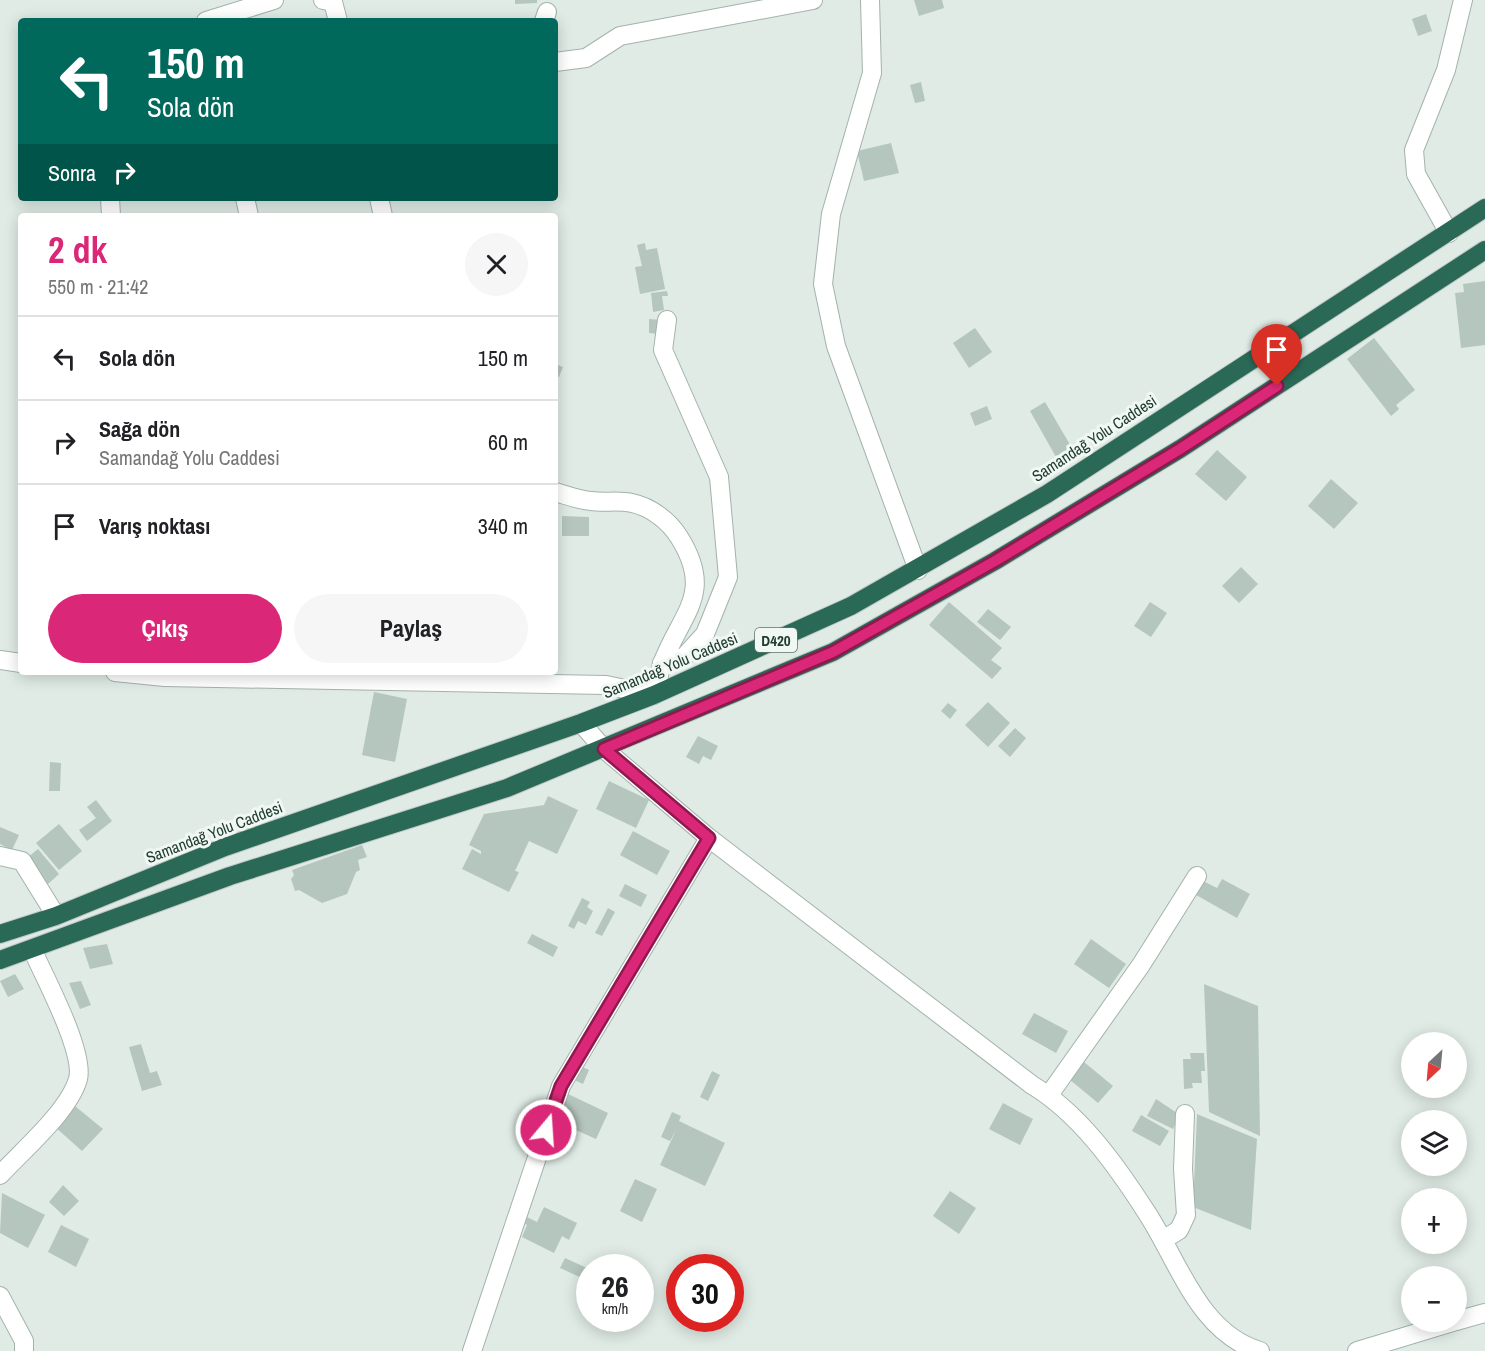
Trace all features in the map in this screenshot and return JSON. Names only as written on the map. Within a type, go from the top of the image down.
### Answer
[{"type":"highway","name":"Samandağ Yolu Caddesi","points":[[0,934],[56,916],[225,847],[581,723],[654,695],[851,606],[918,570],[1047,494],[1485,208]]},
{"type":"highway","name":"D420","points":[[0,960],[230,876],[507,788],[833,652],[995,561],[1180,449],[1485,250]]},
{"type":"street","points":[[217,18],[274,0]]},
{"type":"street","points":[[323,0],[333,2],[337,18]]},
{"type":"street","points":[[558,62],[586,58],[620,36],[813,0]]},
{"type":"street","points":[[870,0],[872,72],[831,214],[823,284],[836,346],[918,570]]},
{"type":"street","points":[[1449,233],[1416,174],[1414,150],[1446,70],[1463,0]]},
{"type":"street","points":[[662,663],[684,657],[705,634],[728,577],[719,477],[663,350],[667,320]]},
{"type":"street","points":[[145,675],[606,685],[654,695],[662,663],[687,617],[695,592],[695,569],[688,550],[674,528],[656,513],[632,503],[589,501],[558,493]]},
{"type":"street","points":[[0,660],[18,663]]},
{"type":"street","points":[[581,723],[604,749],[709,838],[1032,1085],[1049,1095],[1092,1138],[1146,1210],[1202,1310],[1241,1345],[1260,1351]]},
{"type":"street","points":[[472,1351],[561,1086],[709,838]]},
{"type":"street","points":[[0,856],[22,861],[56,916]]},
{"type":"street","points":[[1049,1095],[1141,965],[1197,876]]},
{"type":"street","points":[[0,1175],[62,1107],[78,1078],[75,1046],[32,949]]},
{"type":"street","points":[[1163,1240],[1179,1230],[1186,1215],[1183,1169],[1185,1114]]},
{"type":"street","points":[[0,1296],[24,1341],[24,1351]]},
{"type":"street","points":[[1467,1318],[1485,1313]]},
{"type":"street","points":[[1358,1351],[1419,1332]]},
{"type":"building","points":[[515,0],[537,0],[537,3],[515,4]]},
{"type":"building","points":[[914,0],[942,0],[944,8],[919,16]]},
{"type":"building","points":[[1426,14],[1432,31],[1418,36],[1412,19]]},
{"type":"building","points":[[921,82],[925,101],[915,103],[910,85]]},
{"type":"building","points":[[891,143],[899,173],[864,181],[857,151]]},
{"type":"building","points":[[645,243],[646,250],[657,248],[665,289],[640,294],[635,267],[642,266],[637,245]]},
{"type":"building","points":[[1485,281],[1485,345],[1461,348],[1455,293],[1464,292],[1463,284]]},
{"type":"building","points":[[667,291],[668,296],[662,296],[664,310],[653,312],[651,293]]},
{"type":"building","points":[[649,319],[661,320],[660,334],[649,333]]},
{"type":"building","points":[[975,328],[992,352],[969,368],[953,343]]},
{"type":"building","points":[[1374,338],[1415,390],[1396,405],[1399,409],[1391,416],[1347,359]]},
{"type":"building","points":[[558,365],[563,367],[558,377]]},
{"type":"building","points":[[1045,402],[1072,448],[1056,457],[1030,411]]},
{"type":"building","points":[[987,406],[992,419],[975,426],[970,413]]},
{"type":"building","points":[[1217,450],[1247,477],[1226,501],[1195,474]]},
{"type":"building","points":[[1331,479],[1358,503],[1334,529],[1308,506]]},
{"type":"building","points":[[562,516],[589,517],[589,536],[562,536]]},
{"type":"building","points":[[1241,567],[1258,584],[1239,603],[1222,586]]},
{"type":"building","points":[[949,602],[1002,648],[991,660],[1002,668],[992,679],[929,625]]},
{"type":"building","points":[[1150,602],[1167,613],[1151,637],[1134,626]]},
{"type":"building","points":[[988,609],[1011,627],[1000,640],[977,622]]},
{"type":"building","points":[[374,692],[407,699],[395,762],[362,755]]},
{"type":"building","points":[[988,702],[1010,723],[988,747],[965,725]]},
{"type":"building","points":[[948,703],[957,710],[950,719],[941,711]]},
{"type":"building","points":[[1015,728],[1026,738],[1010,757],[998,746]]},
{"type":"building","points":[[698,736],[718,746],[711,760],[703,756],[699,764],[686,757]]},
{"type":"building","points":[[50,762],[61,763],[60,791],[49,791]]},
{"type":"building","points":[[609,781],[649,800],[636,828],[596,809]]},
{"type":"building","points":[[548,796],[578,810],[557,854],[529,841],[515,871],[519,872],[509,892],[462,869],[472,849],[481,854],[481,851],[469,845],[484,814],[544,805]]},
{"type":"building","points":[[96,800],[112,821],[87,841],[79,830],[96,818],[87,807]]},
{"type":"building","points":[[59,824],[82,851],[59,870],[36,843]]},
{"type":"building","points":[[0,827],[19,835],[12,850],[0,844]]},
{"type":"building","points":[[633,831],[670,851],[657,875],[620,855]]},
{"type":"building","points":[[362,845],[367,857],[358,860],[360,870],[356,872],[347,894],[322,903],[299,890],[295,891],[291,879],[294,875],[292,870]]},
{"type":"building","points":[[38,849],[59,874],[48,884],[27,858]]},
{"type":"building","points":[[1222,879],[1250,894],[1237,918],[1196,895],[1203,881],[1217,888]]},
{"type":"building","points":[[625,884],[647,895],[641,907],[619,896]]},
{"type":"building","points":[[582,898],[590,902],[587,907],[593,911],[586,925],[578,921],[574,929],[568,926]]},
{"type":"building","points":[[608,908],[615,912],[602,936],[595,933]]},
{"type":"building","points":[[532,934],[558,947],[553,957],[527,943]]},
{"type":"building","points":[[1091,939],[1126,964],[1109,988],[1074,964]]},
{"type":"building","points":[[107,944],[113,964],[90,969],[83,948]]},
{"type":"building","points":[[15,974],[24,989],[8,997],[0,981]]},
{"type":"building","points":[[81,981],[91,1005],[80,1009],[69,983]]},
{"type":"building","points":[[1204,984],[1258,1006],[1260,1136],[1209,1112]]},
{"type":"building","points":[[1034,1013],[1068,1031],[1056,1053],[1022,1034]]},
{"type":"building","points":[[141,1044],[150,1073],[157,1071],[162,1085],[142,1091],[129,1047]]},
{"type":"building","points":[[1190,1053],[1204,1053],[1205,1071],[1201,1071],[1202,1083],[1192,1083],[1193,1088],[1184,1089],[1183,1059],[1191,1059]]},
{"type":"building","points":[[1084,1062],[1113,1086],[1098,1103],[1069,1079]]},
{"type":"building","points":[[576,1064],[589,1070],[583,1084],[570,1078]]},
{"type":"building","points":[[712,1071],[720,1075],[708,1101],[700,1097]]},
{"type":"building","points":[[568,1094],[608,1113],[596,1139],[556,1121]]},
{"type":"building","points":[[1156,1099],[1180,1115],[1173,1129],[1147,1116]]},
{"type":"building","points":[[70,1102],[103,1129],[82,1151],[54,1126]]},
{"type":"building","points":[[1003,1103],[1033,1119],[1020,1145],[989,1129]]},
{"type":"building","points":[[672,1112],[681,1116],[679,1121],[725,1143],[705,1186],[660,1165],[676,1130],[670,1141],[661,1137]]},
{"type":"building","points":[[1197,1114],[1257,1139],[1251,1230],[1193,1207]]},
{"type":"building","points":[[1141,1115],[1169,1131],[1160,1146],[1132,1131]]},
{"type":"building","points":[[635,1179],[657,1189],[642,1222],[620,1211]]},
{"type":"building","points":[[63,1185],[79,1201],[64,1216],[49,1202]]},
{"type":"building","points":[[950,1191],[976,1208],[959,1234],[933,1216]]},
{"type":"building","points":[[2,1193],[45,1215],[28,1248],[0,1233]]},
{"type":"building","points":[[544,1207],[577,1223],[569,1240],[562,1236],[554,1253],[522,1237],[527,1225],[520,1221],[523,1215],[537,1222]]},
{"type":"building","points":[[61,1225],[89,1239],[76,1267],[48,1252]]},
{"type":"building","points":[[565,1258],[576,1263],[576,1275],[560,1268]]},
{"type":"route","points":[[546,1130],[561,1086],[709,838],[604,749],[833,652],[995,561],[1180,449],[1277,386]]}]
